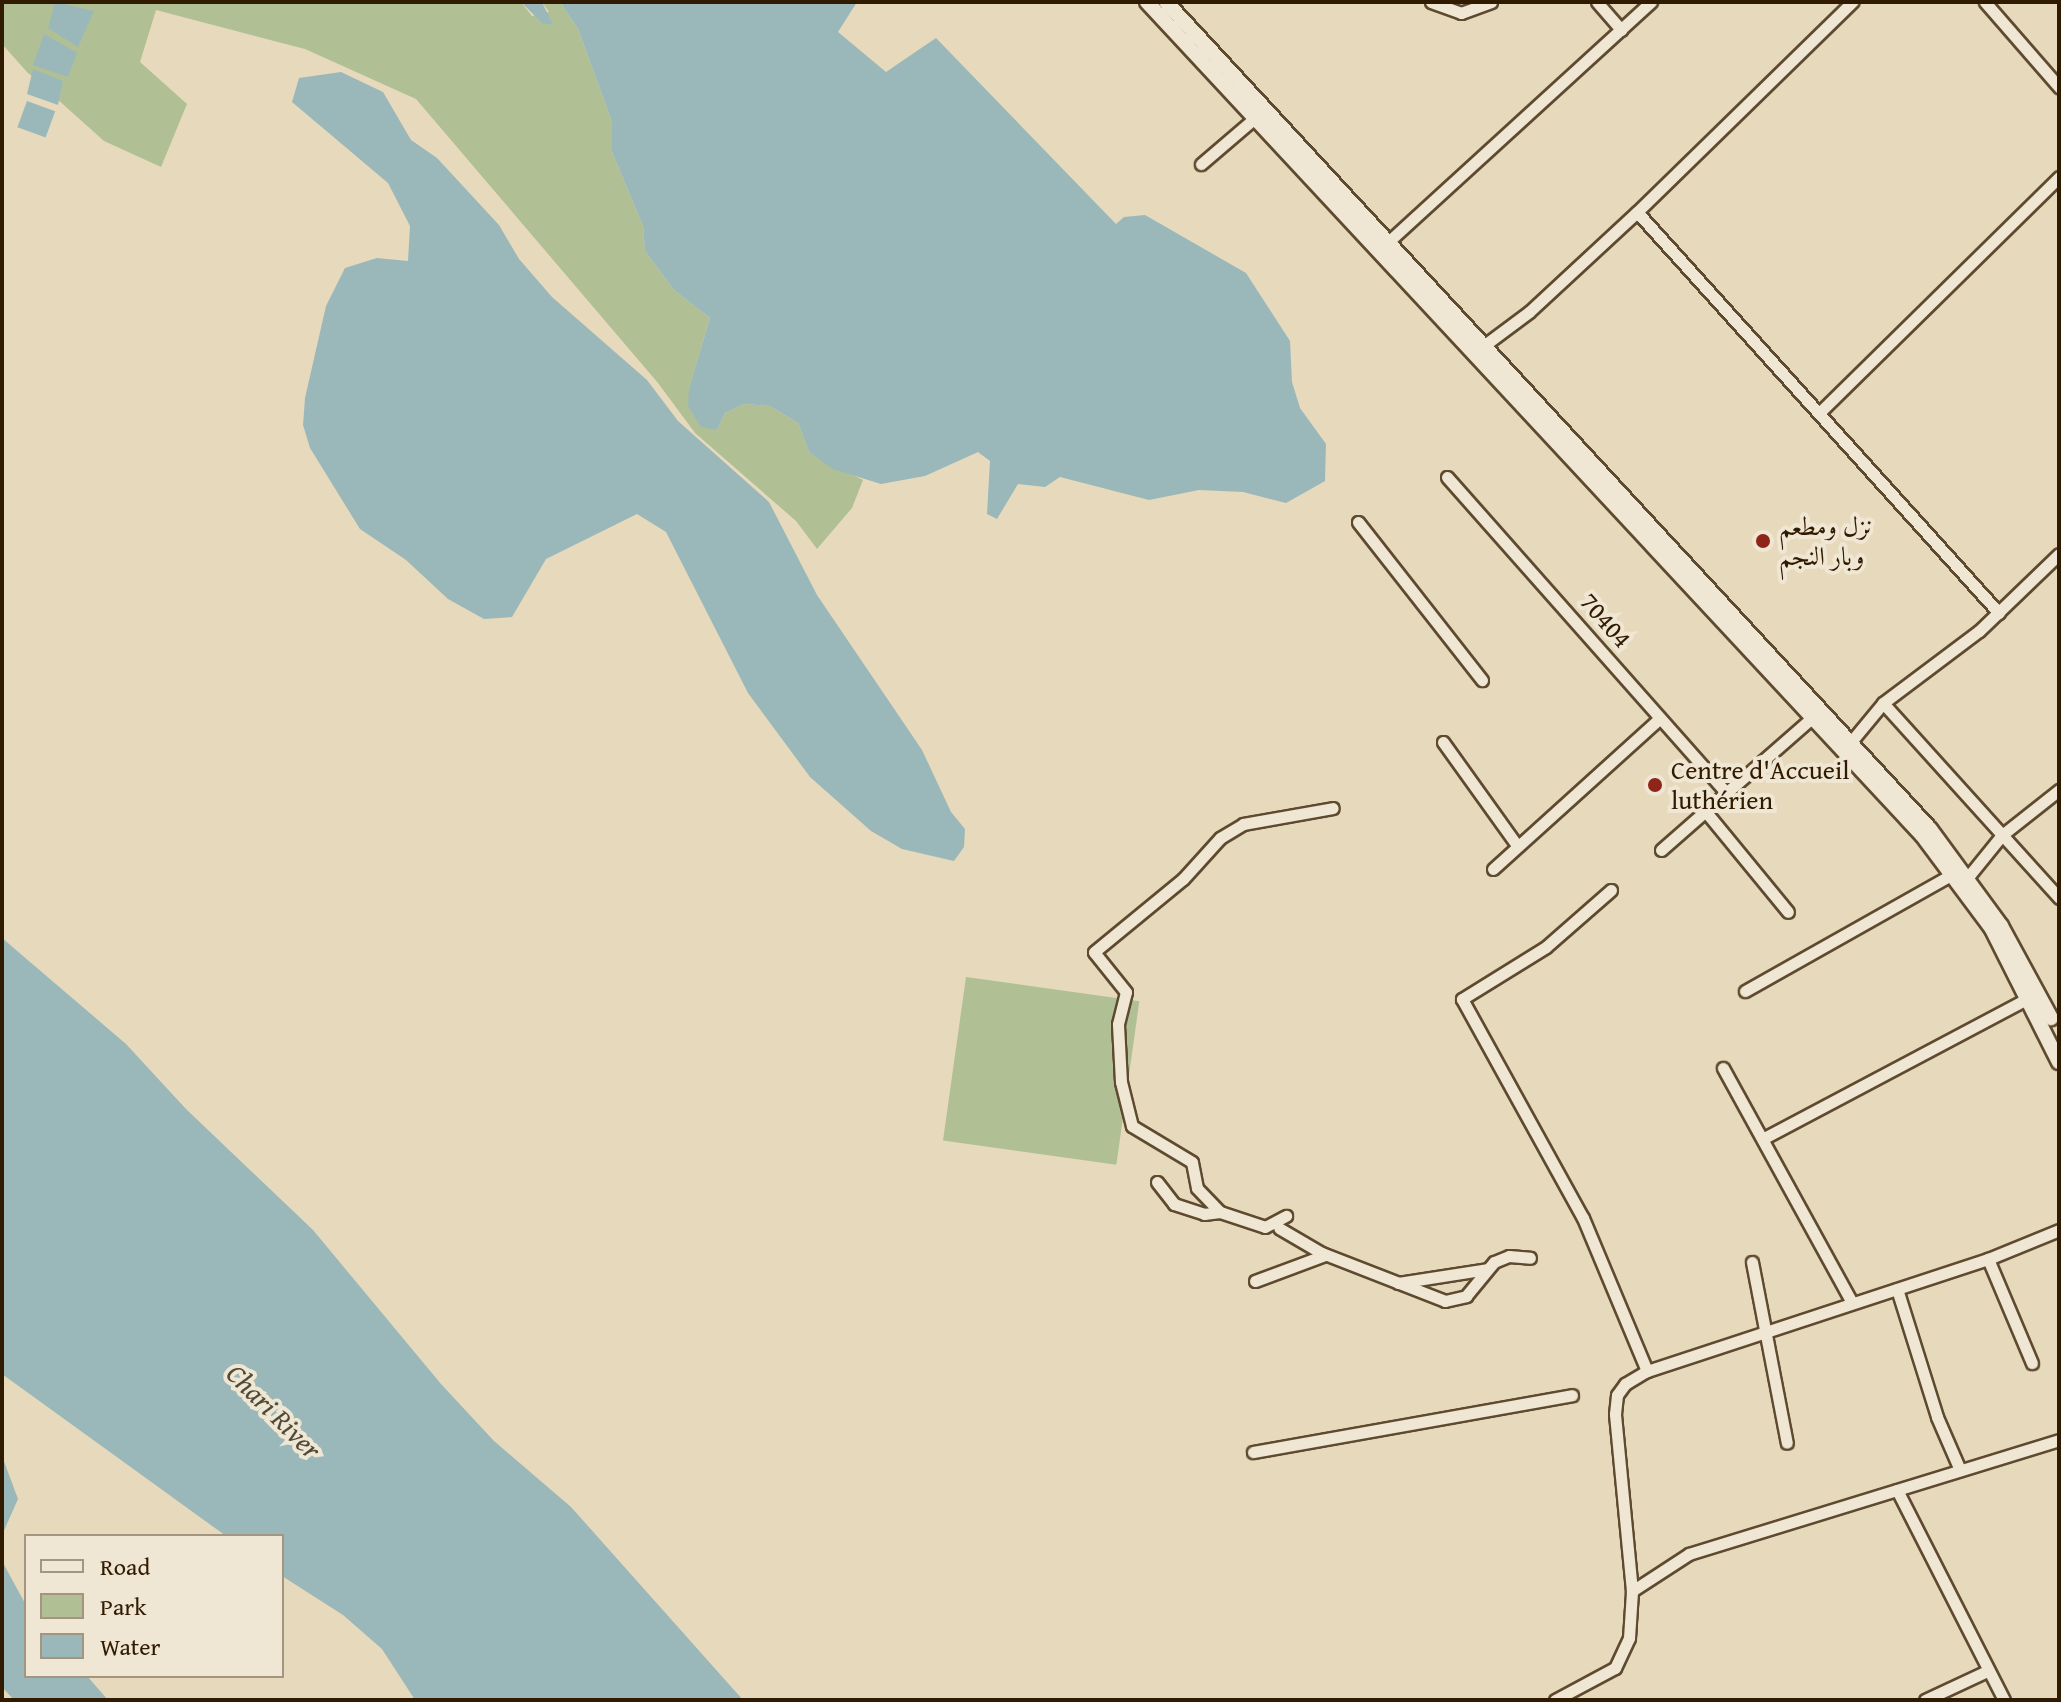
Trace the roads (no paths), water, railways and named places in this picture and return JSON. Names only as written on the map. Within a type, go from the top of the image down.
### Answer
[{"type":"main road","points":[[1147,2],[1480,348],[1848,747],[1960,876],[2016,951],[2059,1037]]},
{"type":"main road","points":[[1166,2],[1388,242],[1813,717],[1848,747]]},
{"type":"main road","points":[[1960,876],[2030,997],[2059,1062]]},
{"type":"street","points":[[1431,2],[1461,13],[1491,2]]},
{"type":"street","points":[[1597,2],[1621,30]]},
{"type":"street","points":[[1388,242],[1651,2]]},
{"type":"street","points":[[1480,348],[1637,212],[1852,2]]},
{"type":"street","points":[[1985,2],[2059,87]]},
{"type":"street","points":[[1201,164],[1256,117]]},
{"type":"street","points":[[1819,413],[2059,177]]},
{"type":"street","points":[[1637,212],[1999,613]]},
{"type":"street","name":"70404","points":[[1447,477],[1727,794]]},
{"type":"street","points":[[1358,522],[1482,680]]},
{"type":"street","points":[[1848,747],[1883,703],[1999,613],[2059,554]]},
{"type":"street","points":[[1883,703],[2059,898]]},
{"type":"street","points":[[1661,850],[1813,717]]},
{"type":"street","points":[[1493,869],[1516,844],[1660,718]]},
{"type":"street","points":[[1443,742],[1516,844]]},
{"type":"street","points":[[1745,991],[1960,876],[2002,835],[2059,790]]},
{"type":"street","points":[[1220,1212],[1197,1188],[1192,1162],[1132,1126],[1121,1082],[1118,1024],[1126,992],[1094,952],[1183,879],[1231,831],[1265,816],[1333,808]]},
{"type":"street","points":[[1706,812],[1788,912]]},
{"type":"street","points":[[1611,890],[1546,947],[1462,999],[1583,1218],[1647,1371]]},
{"type":"street","points":[[1764,1138],[2030,997]]},
{"type":"street","points":[[1723,1068],[1852,1303]]},
{"type":"street","points":[[1157,1182],[1174,1204],[1204,1214],[1220,1212],[1265,1227],[1286,1216]]},
{"type":"street","points":[[1279,1228],[1322,1253],[1445,1301],[1466,1296],[1490,1267]]},
{"type":"street","points":[[1555,1700],[1615,1668],[1624,1656],[1632,1591],[1615,1414],[1617,1395],[1647,1371],[1988,1259],[2059,1230]]},
{"type":"street","points":[[1255,1281],[1322,1253]]},
{"type":"street","points":[[1398,1283],[1420,1276],[1474,1275],[1509,1256],[1530,1258]]},
{"type":"street","points":[[1988,1259],[2032,1363]]},
{"type":"street","points":[[1752,1262],[1787,1443]]},
{"type":"street","points":[[1897,1289],[1937,1417],[1960,1470]]},
{"type":"street","points":[[1253,1452],[1572,1395]]},
{"type":"street","points":[[1632,1591],[1689,1554],[2059,1440]]},
{"type":"street","points":[[1897,1490],[2004,1700]]},
{"type":"street","points":[[1925,1700],[1987,1671]]},
{"type":"water","points":[[55,2],[94,11],[78,47],[48,28]]},
{"type":"water","points":[[521,2],[542,2],[553,25],[542,23]]},
{"type":"water","points":[[560,2],[857,2],[838,32],[886,72],[936,38],[1116,224],[1124,217],[1145,215],[1246,273],[1290,341],[1292,382],[1300,408],[1326,444],[1325,481],[1286,503],[1243,492],[1199,490],[1149,500],[1060,477],[1045,487],[1018,484],[997,519],[987,514],[990,461],[978,452],[925,476],[881,484],[833,469],[809,452],[798,423],[770,406],[744,404],[725,413],[717,430],[701,427],[688,406],[689,388],[710,318],[674,290],[645,251],[643,226],[612,152],[612,122],[578,29]]},
{"type":"water","points":[[44,34],[77,53],[68,77],[33,65]]},
{"type":"water","points":[[33,69],[63,81],[58,105],[27,94]]},
{"type":"water","points":[[341,72],[383,92],[411,140],[437,158],[499,225],[519,259],[552,297],[647,380],[678,421],[769,502],[817,595],[922,750],[951,812],[965,829],[964,847],[954,861],[902,849],[871,831],[810,777],[748,693],[666,532],[637,514],[546,559],[512,617],[484,619],[448,599],[406,560],[360,529],[310,448],[303,425],[305,398],[326,306],[345,268],[377,258],[408,261],[410,226],[388,183],[292,102],[299,78]]},
{"type":"water","points":[[27,101],[55,111],[46,138],[17,127]]},
{"type":"water","name":"Chari River","points":[[2,938],[126,1044],[186,1109],[313,1230],[441,1384],[494,1441],[571,1507],[743,1700],[415,1700],[382,1649],[343,1615],[284,1577],[284,1534],[223,1534],[2,1374]]},
{"type":"water","points":[[2,1456],[18,1499],[2,1535]]},
{"type":"water","points":[[2,1561],[24,1601],[24,1678],[89,1678],[108,1700],[14,1700],[2,1687]]},
{"type":"place","name":"نزل ومطعم وبار النجم","points":[[1763,541]]},
{"type":"place","name":"Centre d'Accueil luthérien","points":[[1655,785]]}]
